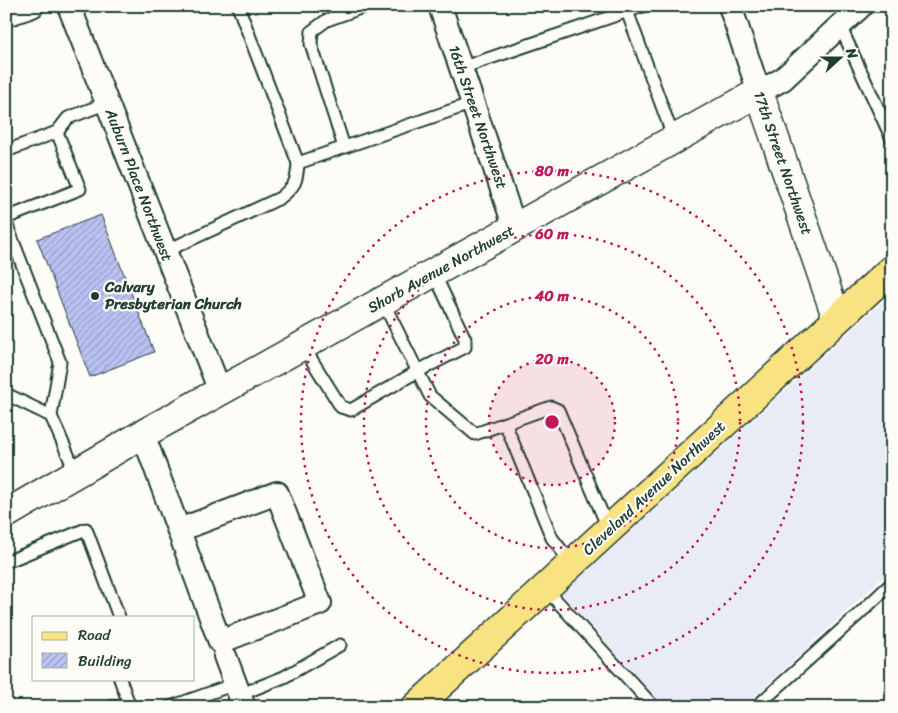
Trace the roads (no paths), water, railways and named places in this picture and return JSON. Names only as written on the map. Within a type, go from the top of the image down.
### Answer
[{"type":"main road","name":"Cleveland Avenue Northwest","points":[[416,707],[892,269]]},
{"type":"street","points":[[6,15],[32,6]]},
{"type":"street","name":"Auburn Place Northwest","points":[[69,6],[220,391]]},
{"type":"street","name":"16th Street Northwest","points":[[440,6],[515,228]]},
{"type":"street","name":"17th Street Northwest","points":[[730,6],[837,319]]},
{"type":"street","name":"Shorb Avenue Northwest","points":[[6,514],[220,391],[783,79],[862,6]]},
{"type":"street","points":[[144,434],[239,695]]},
{"type":"street","points":[[179,530],[277,492],[320,603],[223,649]]},
{"type":"lane","points":[[166,251],[280,198],[291,190],[297,178],[298,163],[238,6]]},
{"type":"lane","points":[[344,147],[310,44],[312,31],[327,20],[366,6]]},
{"type":"lane","points":[[461,68],[643,6]]},
{"type":"lane","points":[[627,12],[674,139]]},
{"type":"lane","points":[[840,26],[892,139]]},
{"type":"lane","points":[[6,151],[57,132],[68,118],[107,103]]},
{"type":"lane","points":[[298,163],[473,103]]},
{"type":"lane","points":[[6,218],[80,190],[57,132]]},
{"type":"lane","points":[[6,223],[60,362],[51,416],[76,474]]},
{"type":"lane","points":[[303,346],[341,407],[351,410],[418,371],[465,347],[465,339],[434,273]]},
{"type":"lane","points":[[383,302],[430,396],[475,434],[550,407],[558,410],[609,530]]},
{"type":"lane","points":[[6,394],[51,416]]},
{"type":"lane","points":[[505,423],[552,538],[572,564]]},
{"type":"lane","points":[[11,560],[86,529],[119,616]]},
{"type":"lane","points":[[756,707],[892,583]]},
{"type":"lane","points":[[545,588],[654,707]]},
{"type":"lane","points":[[170,707],[239,695],[284,677],[340,646]]},
{"type":"lane","points":[[120,680],[130,707]]},
{"type":"lane","points":[[111,707],[118,707]]},
{"type":"place","name":"Calvary Presbyterian Church","points":[[95,296]]}]
